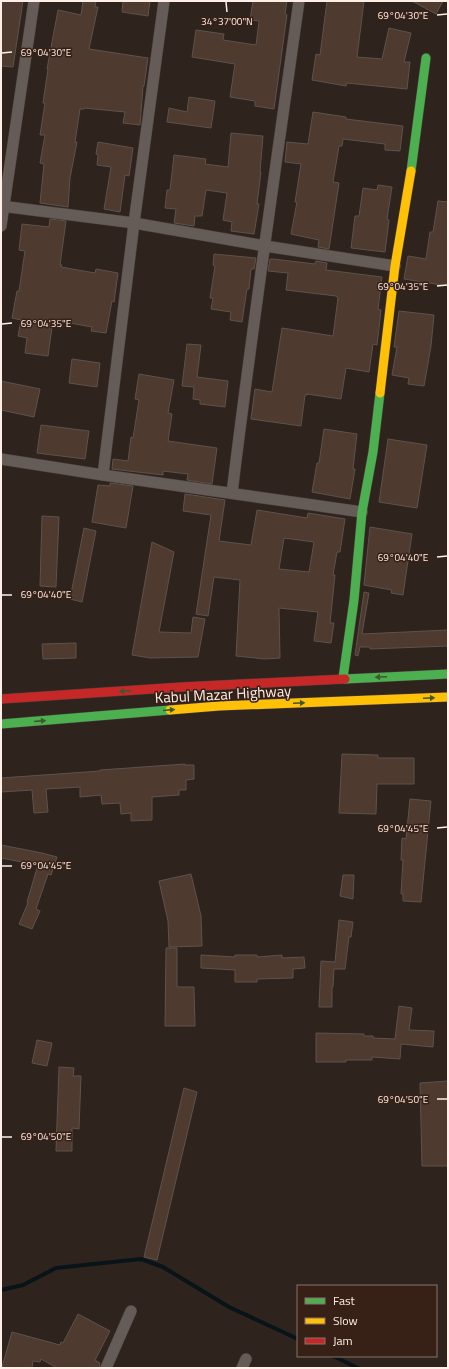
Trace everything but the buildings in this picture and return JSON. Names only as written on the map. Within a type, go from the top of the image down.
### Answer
[{"type":"main road","points":[[343,678],[354,600],[362,512],[373,452],[395,266],[414,152],[426,58]]},
{"type":"main road","name":"Kabul Mazar Highway","points":[[1,724],[182,687],[343,678],[445,686]]},
{"type":"main road","name":"Kabul Mazar Highway","points":[[1,699],[100,704],[219,706],[445,686]]},
{"type":"street","points":[[1,226],[2,206],[34,1]]},
{"type":"street","points":[[103,475],[134,223],[164,1]]},
{"type":"street","points":[[232,493],[253,326],[299,1]]},
{"type":"street","points":[[2,206],[134,223],[265,246],[395,266]]},
{"type":"street","points":[[1,459],[362,512]]},
{"type":"street","points":[[106,1368],[131,1311]]},
{"type":"waterway","points":[[1,1290],[23,1285],[56,1268],[141,1259],[163,1267],[229,1307],[297,1339]]},
{"type":"waterway","points":[[335,1357],[358,1368]]},
{"type":"traffic: fast","points":[[411,171],[426,58]]},
{"type":"traffic: fast","points":[[343,678],[354,600],[362,512],[373,452],[380,393]]},
{"type":"traffic: fast","points":[[345,679],[448,674]]},
{"type":"traffic: fast","points":[[1,724],[170,710]]},
{"type":"traffic: slow","points":[[380,393],[395,266],[411,171]]},
{"type":"traffic: slow","points":[[170,710],[219,706],[448,697]]},
{"type":"traffic: jam","points":[[1,699],[182,687],[345,679]]}]
